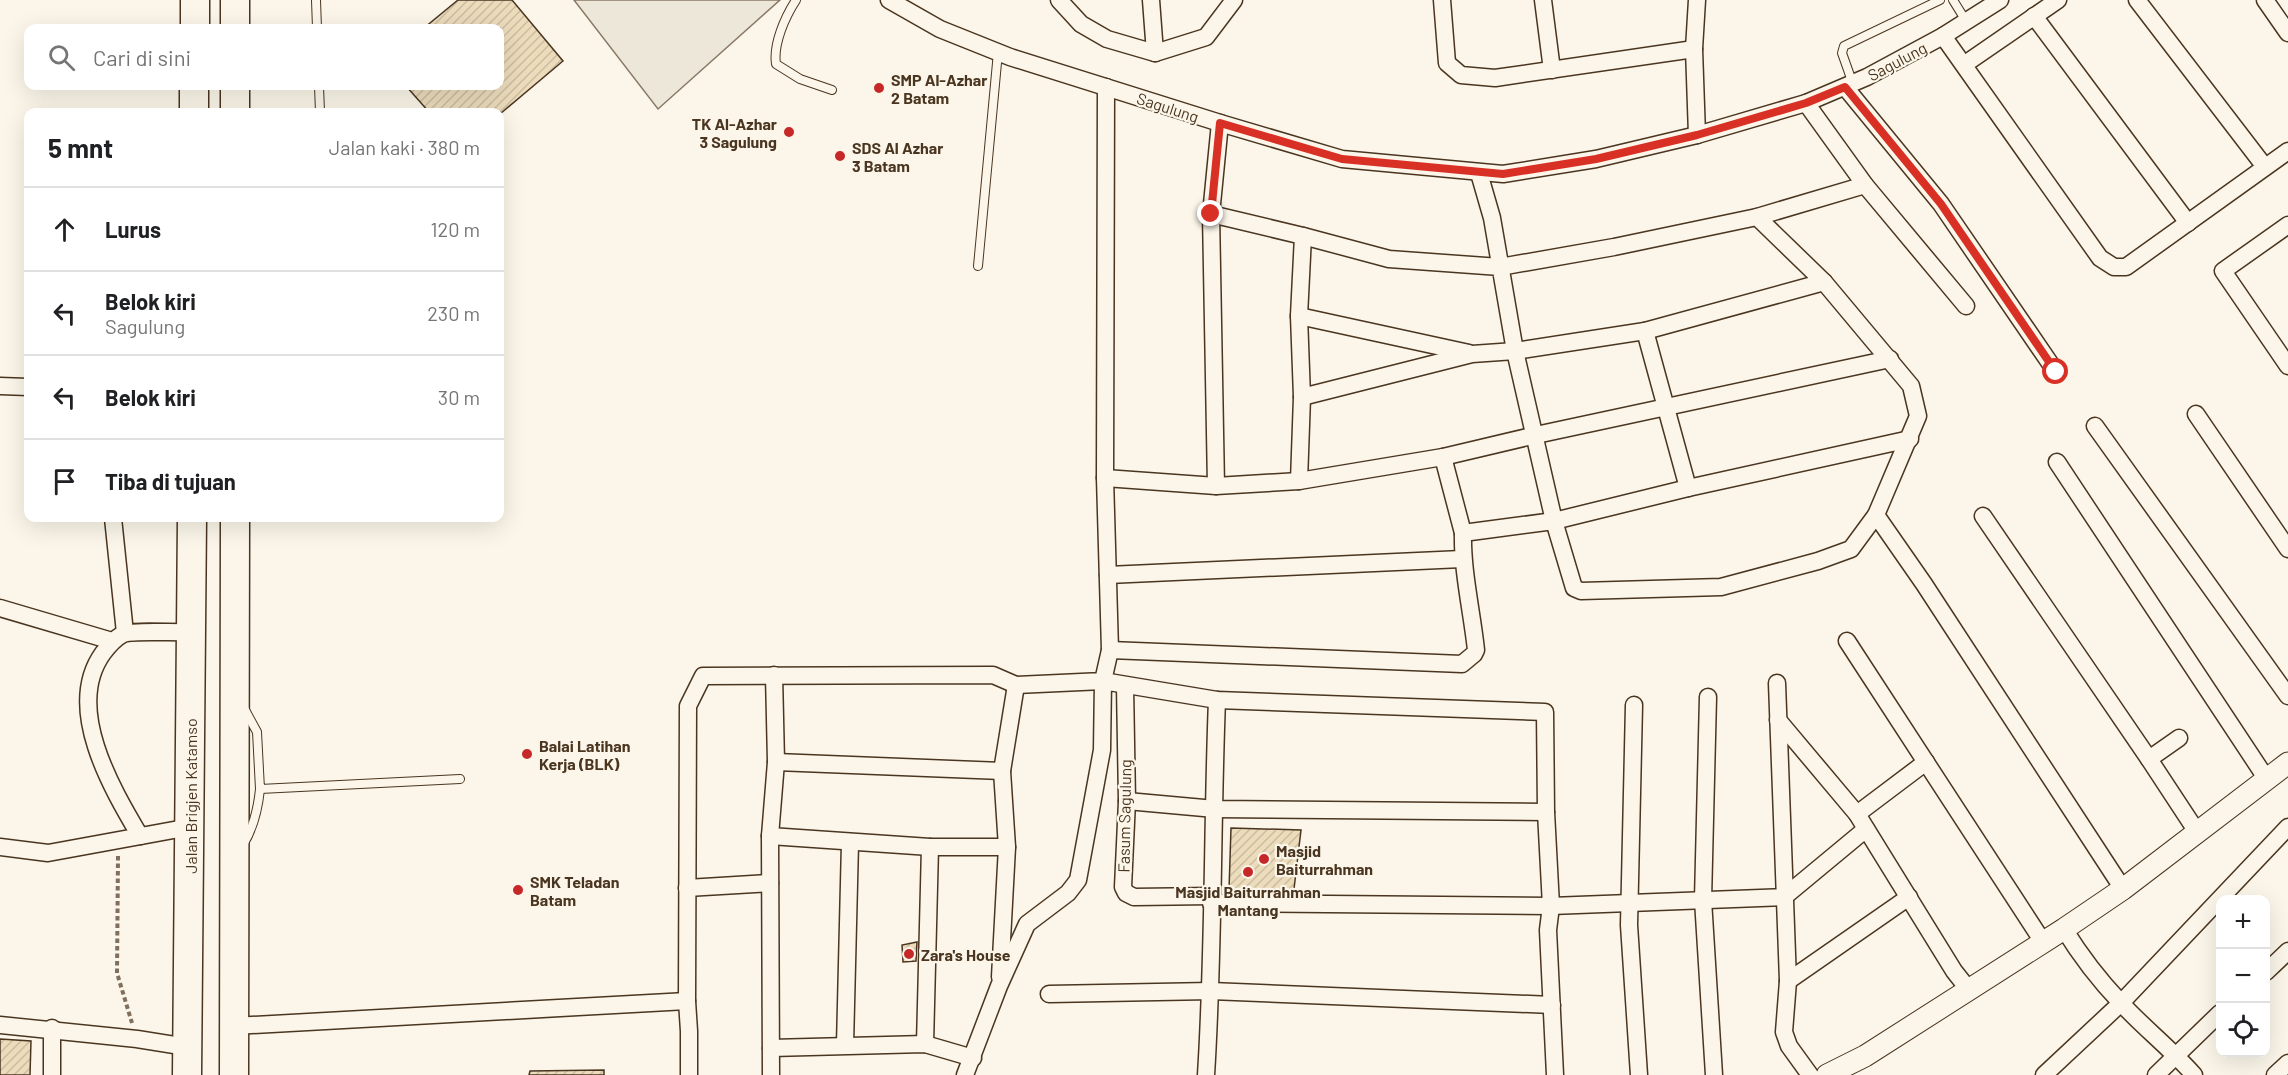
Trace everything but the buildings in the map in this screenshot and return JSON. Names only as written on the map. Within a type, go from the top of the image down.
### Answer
[{"type":"highway","points":[[195,0],[195,24]]},
{"type":"highway","points":[[235,0],[235,24]]},
{"type":"highway","points":[[194,90],[194,108]]},
{"type":"highway","points":[[235,90],[235,108]]},
{"type":"highway","name":"Jalan Brigjen Katamso","points":[[187,1075],[192,522]]},
{"type":"highway","points":[[234,522],[234,1075]]},
{"type":"street","name":"Sagulung","points":[[889,0],[940,29],[998,52],[1220,123],[1342,159],[1503,174],[1596,159],[1697,135],[1806,103],[1849,86],[1943,36],[2000,0]]},
{"type":"street","points":[[1059,0],[1081,24],[1107,39],[1155,53],[1206,37],[1234,0]]},
{"type":"street","points":[[1151,0],[1155,53]]},
{"type":"street","points":[[1442,0],[1447,63],[1461,75],[1495,78],[1694,49]]},
{"type":"street","points":[[1542,0],[1552,70]]},
{"type":"street","points":[[1697,0],[1694,49],[1697,135]]},
{"type":"street","points":[[1965,63],[2058,0]]},
{"type":"street","points":[[2138,0],[2265,167]]},
{"type":"street","points":[[2265,0],[2288,33]]},
{"type":"street","points":[[2034,16],[2188,223]]},
{"type":"street","points":[[1943,36],[1965,63],[2100,258],[2114,267],[2126,267],[2288,151]]},
{"type":"street","points":[[1849,86],[1941,204],[2056,372]]},
{"type":"street","points":[[965,1075],[999,986],[1027,924],[1068,893],[1078,880],[1102,750],[1103,681],[1110,650],[1105,478],[1107,87]]},
{"type":"street","points":[[1806,103],[1865,185],[1966,306]]},
{"type":"street","points":[[1216,486],[1211,214],[1220,123]]},
{"type":"street","points":[[1479,173],[1492,218],[1515,351],[1554,521],[1574,588],[1581,591],[1721,587],[1818,561],[1851,549],[1876,515],[1918,417],[1911,386],[1824,282],[1757,217]]},
{"type":"street","points":[[1211,214],[1389,259],[1500,267],[1614,247],[1757,217],[1865,185]]},
{"type":"street","points":[[2285,354],[2223,271],[2288,225]]},
{"type":"street","points":[[1299,481],[1302,397],[1299,316],[1303,236]]},
{"type":"street","points":[[1302,397],[1472,354],[1515,351],[1646,331],[1824,282]]},
{"type":"street","points":[[1299,316],[1472,354]]},
{"type":"street","points":[[1646,331],[1688,488]]},
{"type":"street","points":[[1105,478],[1216,486],[1299,481],[1443,457],[1890,359]]},
{"type":"street","points":[[0,386],[24,387]]},
{"type":"street","points":[[2196,414],[2288,549]]},
{"type":"street","points":[[2095,426],[2288,696]]},
{"type":"street","points":[[1463,533],[1554,521],[1688,488],[1910,439]]},
{"type":"street","points":[[1110,650],[1462,664],[1476,650],[1462,558],[1463,533],[1443,457]]},
{"type":"street","points":[[2057,462],[2266,778]]},
{"type":"street","points":[[1876,515],[1924,584],[2123,889]]},
{"type":"street","points":[[1983,516],[2150,759],[2197,832]]},
{"type":"street","points":[[113,522],[118,637],[93,667],[87,697],[90,724],[112,790],[141,836]]},
{"type":"street","points":[[1108,575],[1462,558]]},
{"type":"street","points":[[0,608],[118,637],[191,632]]},
{"type":"street","points":[[1847,641],[2043,942]]},
{"type":"street","points":[[771,1075],[770,836],[776,762],[774,675]]},
{"type":"street","points":[[688,1075],[687,706],[703,676],[774,675],[993,675],[1016,685],[1103,681],[1217,700],[1545,712],[1546,812],[1551,906],[1548,930],[1555,1075]]},
{"type":"street","points":[[1777,682],[1788,981],[1784,1032],[1789,1046],[1810,1075]]},
{"type":"street","points":[[999,986],[1008,847],[1002,771],[1016,685]]},
{"type":"street","name":"Fasum Sagulung","points":[[1125,686],[1127,801],[1123,887],[1126,893],[1134,897],[1212,900]]},
{"type":"street","points":[[1708,698],[1703,900],[1713,1075]]},
{"type":"street","points":[[1206,1075],[1211,991],[1217,700]]},
{"type":"street","points":[[1634,705],[1630,903],[1639,1075]]},
{"type":"street","points":[[1778,720],[1857,814],[1954,971],[1969,990]]},
{"type":"street","points":[[2150,759],[2179,738]]},
{"type":"street","points":[[776,762],[1002,771]]},
{"type":"street","points":[[1857,814],[1926,762]]},
{"type":"street","points":[[1839,1074],[2123,889],[2288,763]]},
{"type":"street","points":[[1127,801],[1215,809],[1546,812]]},
{"type":"street","points":[[0,847],[48,853],[190,827]]},
{"type":"street","points":[[2044,1075],[2121,1004],[2288,827]]},
{"type":"street","points":[[1212,900],[1551,906],[1784,897],[1866,829]]},
{"type":"street","points":[[770,836],[930,847],[1008,847]]},
{"type":"street","points":[[845,1046],[850,843]]},
{"type":"street","points":[[925,1044],[930,847]]},
{"type":"street","points":[[687,888],[770,883]]},
{"type":"street","points":[[1788,981],[1909,897]]},
{"type":"street","points":[[2064,929],[2073,944],[2121,1004],[2176,1054],[2194,1075]]},
{"type":"street","points":[[2270,967],[2288,951]]},
{"type":"street","points":[[1049,994],[1211,991],[1552,1005]]},
{"type":"street","points":[[234,1026],[687,1000]]},
{"type":"street","points":[[2156,1075],[2216,1017]]},
{"type":"street","points":[[0,1024],[52,1028],[187,1047]]},
{"type":"street","points":[[52,1028],[52,1075]]},
{"type":"street","points":[[771,1048],[925,1044],[973,1058]]},
{"type":"street","points":[[2275,1075],[2288,1063]]},
{"type":"lane","points":[[316,0],[317,24]]},
{"type":"lane","points":[[796,0],[789,11],[774,53],[776,64],[800,80],[832,90]]},
{"type":"lane","points":[[1849,86],[1842,53],[1844,46],[1940,0]]},
{"type":"lane","points":[[1953,0],[1966,21]]},
{"type":"lane","points":[[978,266],[998,52]]},
{"type":"lane","points":[[319,90],[320,108]]},
{"type":"lane","points":[[234,693],[257,732],[260,789],[258,812],[252,828],[235,857]]},
{"type":"lane","points":[[260,789],[460,779]]},
{"type":"path","points":[[118,840],[117,973],[137,1039]]},
{"type":"shaded area","points":[[574,0],[780,0],[658,109]]},
{"type":"place","name":"SMP Al-Azhar 2 Batam","points":[[879,88]]},
{"type":"place","name":"TK Al-Azhar 3 Sagulung","points":[[789,132]]},
{"type":"place","name":"SDS Al Azhar 3 Batam","points":[[840,156]]},
{"type":"place","name":"Balai Latihan Kerja (BLK)","points":[[527,754]]},
{"type":"place","name":"Masjid Baiturrahman","points":[[1264,859]]},
{"type":"place","name":"Masjid Baiturrahman Mantang","points":[[1248,872]]},
{"type":"place","name":"SMK Teladan Batam","points":[[518,890]]},
{"type":"place","name":"Zara's House","points":[[909,954]]},
{"type":"route","points":[[1211,214],[1220,123],[1342,159],[1503,174],[1596,159],[1697,135],[1806,103],[1845,87],[1941,204],[2056,372]]}]
